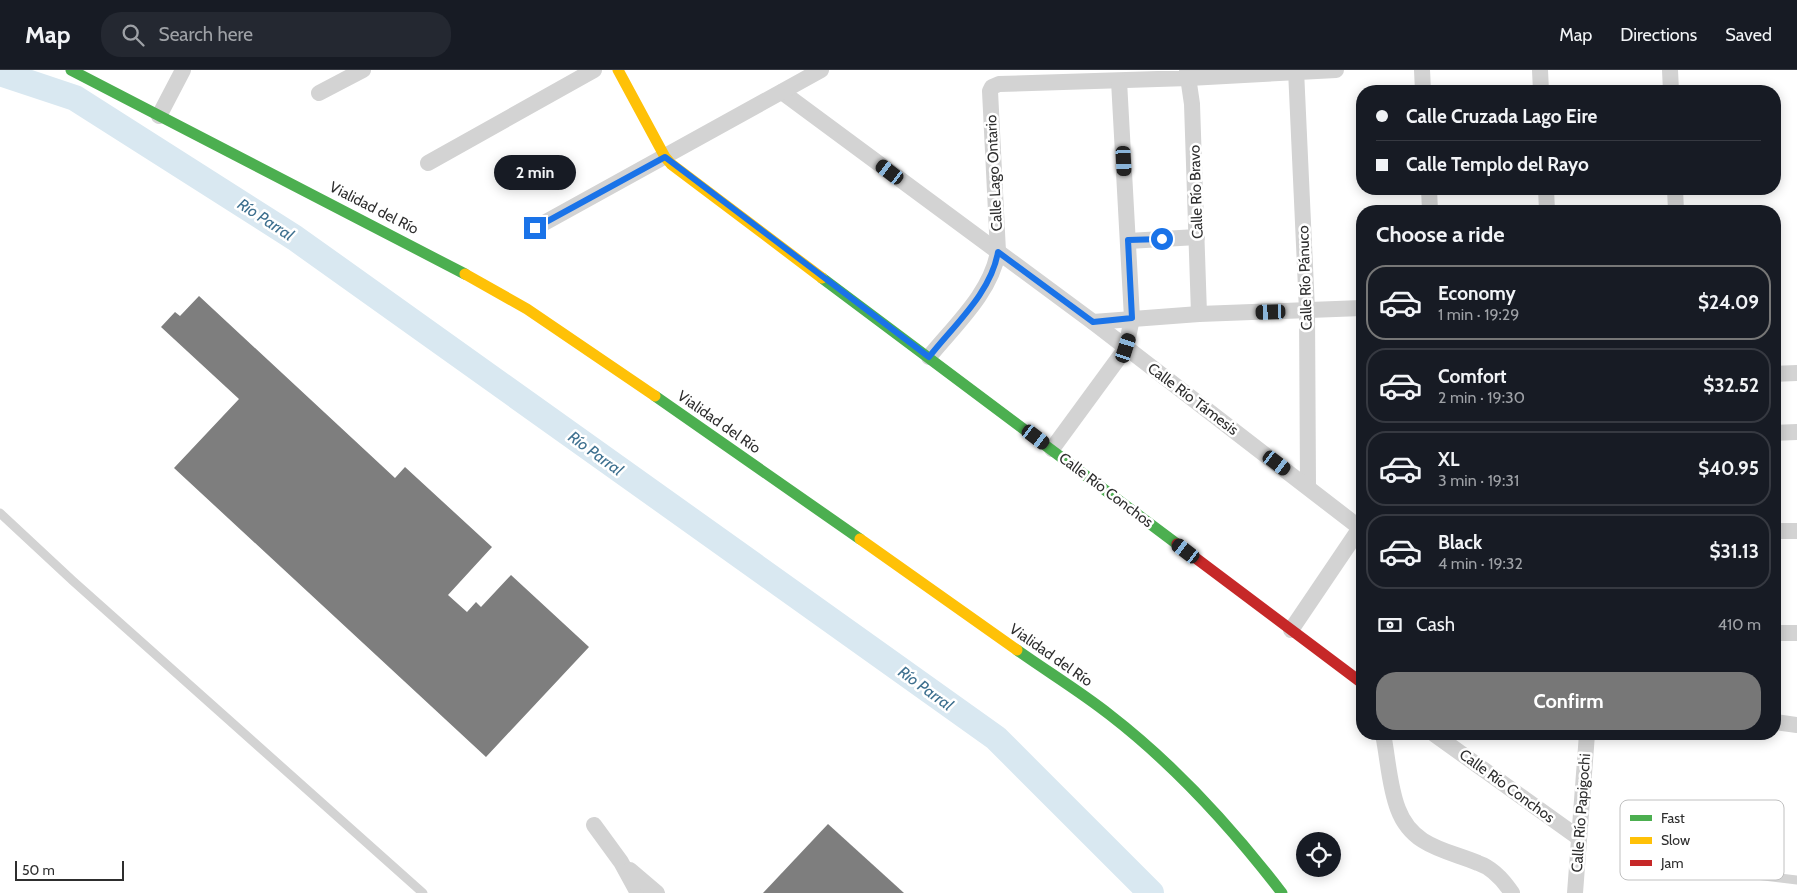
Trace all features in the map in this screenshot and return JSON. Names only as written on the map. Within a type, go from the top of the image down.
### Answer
[{"type":"main road","name":"Vialidad del Río","points":[[71,70],[431,254],[527,309],[583,345],[1110,715],[1153,750],[1221,816],[1282,893]]},
{"type":"main road","name":"Calle Río Conchos","points":[[618,70],[665,157],[1356,679]]},
{"type":"street","points":[[159,116],[183,70]]},
{"type":"street","points":[[319,93],[363,70]]},
{"type":"street","points":[[428,163],[594,70]]},
{"type":"street","points":[[535,228],[821,70]]},
{"type":"street","points":[[1077,76],[1120,81],[1188,74],[1336,70]]},
{"type":"street","points":[[1422,70],[1423,85]]},
{"type":"street","points":[[1540,70],[1541,85]]},
{"type":"street","points":[[1670,70],[1671,85]]},
{"type":"street","name":"Calle Río Pánuco","points":[[1296,71],[1307,310],[1308,486]]},
{"type":"street","name":"Calle Río Bravo","points":[[1188,74],[1192,104],[1199,314]]},
{"type":"street","name":"Calle Lago Ontario","points":[[929,357],[981,293],[991,277],[998,252],[990,91],[992,87],[999,84],[1077,76]]},
{"type":"street","points":[[1052,449],[1126,348],[1132,318],[1120,81]]},
{"type":"street","name":"Calle Río Támesis","points":[[782,92],[1093,322],[1356,523]]},
{"type":"street","points":[[1128,240],[1197,237]]},
{"type":"street","points":[[1093,322],[1199,314],[1356,308]]},
{"type":"street","points":[[1781,374],[1797,373]]},
{"type":"street","points":[[1781,433],[1797,432]]},
{"type":"street","points":[[1781,531],[1797,530]]},
{"type":"street","points":[[1291,630],[1356,534]]},
{"type":"street","points":[[1781,633],[1797,632]]},
{"type":"street","points":[[1781,723],[1797,725]]},
{"type":"street","points":[[1385,740],[1394,795],[1403,819],[1428,844],[1446,853],[1479,863],[1492,871],[1512,893]]},
{"type":"street","name":"Calle Río Conchos","points":[[1442,740],[1579,838]]},
{"type":"street","name":"Calle Río Papigochi","points":[[1575,893],[1586,740]]},
{"type":"street","points":[[594,825],[621,862],[638,893]]},
{"type":"street","points":[[621,862],[657,893]]},
{"type":"lane","points":[[0,513],[73,581],[423,893]]},
{"type":"lane","points":[[1784,878],[1797,880]]},
{"type":"building","points":[[199,296],[395,478],[405,467],[492,547],[448,595],[467,612],[476,602],[481,607],[511,575],[589,647],[486,757],[174,468],[239,399],[161,327],[175,312],[180,316]]},
{"type":"building","points":[[828,824],[904,893],[763,893]]},
{"type":"waterway","name":"Río Parral","points":[[0,73],[75,98],[295,238],[996,738],[1151,893]]},
{"type":"traffic: fast","points":[[71,70],[465,274]]},
{"type":"traffic: fast","points":[[822,278],[1177,544]]},
{"type":"traffic: fast","points":[[655,396],[860,539]]},
{"type":"traffic: fast","points":[[1017,650],[1099,707],[1158,755],[1223,822],[1282,893]]},
{"type":"traffic: slow","points":[[618,70],[665,157],[671,164],[822,278]]},
{"type":"traffic: slow","points":[[465,274],[527,309],[655,396]]},
{"type":"traffic: slow","points":[[860,539],[1017,650]]},
{"type":"traffic: jam","points":[[1177,544],[1356,678]]},
{"type":"route","points":[[535,228],[665,157],[671,164],[929,357],[981,293],[991,277],[998,252],[1093,322],[1132,318],[1128,240],[1162,239]]}]
